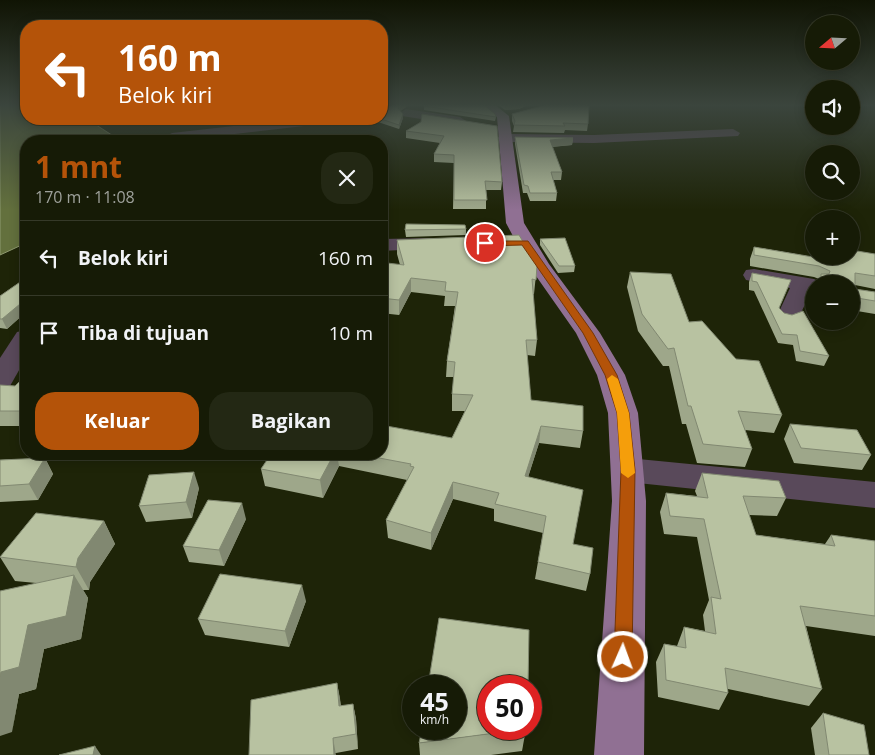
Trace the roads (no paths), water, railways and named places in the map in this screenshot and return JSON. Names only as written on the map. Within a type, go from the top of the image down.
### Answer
[{"type":"main road","points":[[499,139],[514,223],[515,242],[588,333],[611,375],[623,413],[629,501],[619,755]]},
{"type":"street","points":[[590,139],[612,139]]},
{"type":"street","points":[[388,245],[455,244]]},
{"type":"street","points":[[752,274],[805,284]]},
{"type":"street","points":[[789,316],[805,290]]},
{"type":"street","points":[[0,380],[20,347]]},
{"type":"street","points":[[628,470],[875,495]]}]
